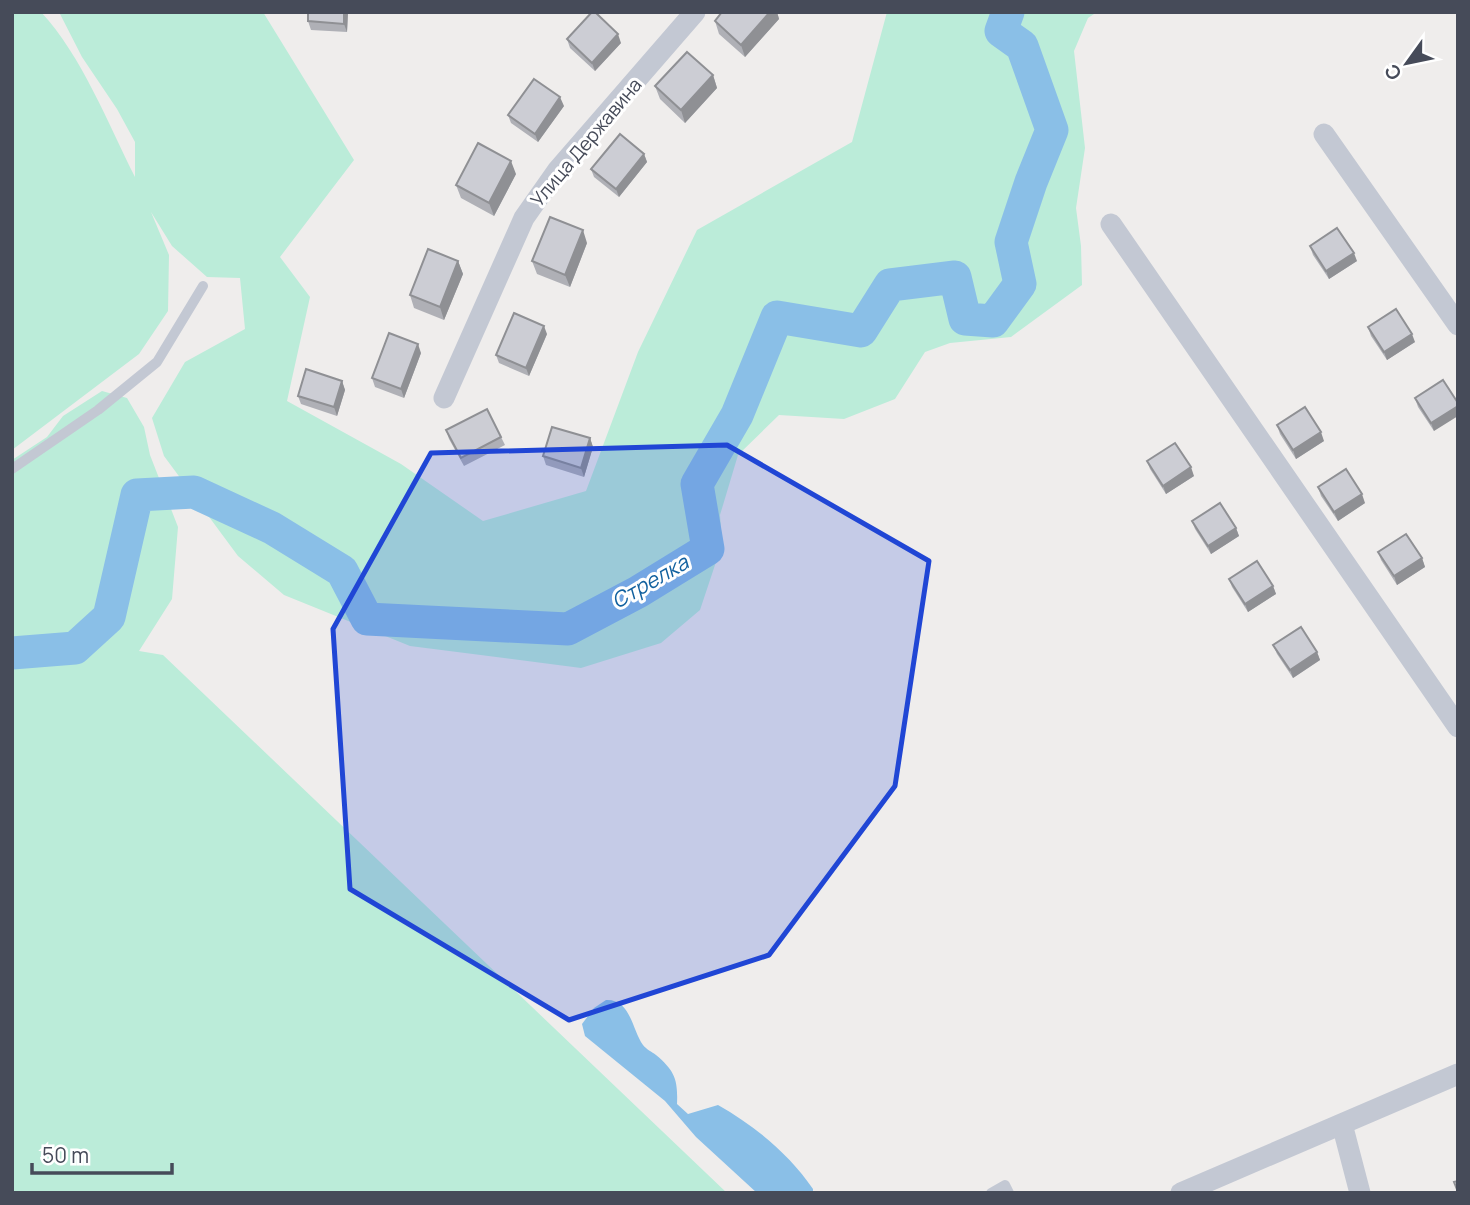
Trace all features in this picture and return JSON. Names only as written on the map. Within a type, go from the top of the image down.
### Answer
[{"type":"street","name":"Улица Державина","points":[[444,398],[524,218],[557,171],[695,12]]},
{"type":"street","points":[[1324,134],[1458,325]]},
{"type":"street","points":[[1111,224],[1458,727]]},
{"type":"street","points":[[1181,1193],[1458,1074]]},
{"type":"street","points":[[1342,1124],[1360,1193]]},
{"type":"lane","points":[[12,469],[98,410],[157,362],[203,286]]},
{"type":"lane","points":[[991,1193],[1005,1185],[1009,1193]]},
{"type":"highlighted area","points":[[727,445],[929,561],[895,786],[769,955],[569,1020],[350,889],[333,629],[431,453]]},
{"type":"green space","points":[[12,12],[41,12],[56,30],[82,70],[135,177],[135,142],[117,109],[82,57],[59,12],[263,12],[354,160],[280,257],[310,297],[287,401],[401,464],[483,521],[586,491],[638,352],[697,230],[852,142],[887,12],[1097,12],[1088,18],[1074,51],[1085,148],[1076,208],[1082,285],[1011,337],[950,343],[925,352],[895,399],[844,419],[779,415],[738,455],[720,515],[722,544],[700,610],[661,643],[581,668],[410,646],[284,595],[238,556],[164,456],[152,418],[185,362],[245,329],[240,278],[207,277],[172,246],[151,212],[169,255],[168,311],[139,354],[12,450]]},
{"type":"green space","points":[[102,391],[127,398],[144,427],[150,455],[178,527],[172,599],[139,651],[163,655],[727,1193],[12,1193],[12,460],[47,437],[63,416]]},
{"type":"water","points":[[606,1000],[621,1004],[630,1016],[643,1045],[671,1071],[676,1082],[677,1104],[688,1114],[718,1105],[732,1113],[782,1153],[804,1176],[813,1193],[757,1193],[696,1137],[665,1101],[585,1036],[582,1024],[594,1008]]},
{"type":"building","points":[[308,12],[344,12],[344,24],[308,21]]},
{"type":"building","points":[[592,12],[618,34],[592,63],[567,39]]},
{"type":"building","points":[[722,12],[770,12],[741,45],[715,21]]},
{"type":"building","points":[[687,52],[713,75],[681,110],[655,86]]},
{"type":"building","points":[[534,79],[560,97],[535,134],[508,115]]},
{"type":"building","points":[[620,134],[644,154],[616,189],[591,169]]},
{"type":"building","points":[[478,143],[511,161],[489,203],[456,185]]},
{"type":"building","points":[[550,217],[583,230],[565,275],[532,261]]},
{"type":"building","points":[[1337,228],[1354,253],[1326,271],[1310,246]]},
{"type":"building","points":[[428,249],[458,261],[440,307],[410,295]]},
{"type":"building","points":[[1396,309],[1412,334],[1384,352],[1368,327]]},
{"type":"building","points":[[514,313],[544,326],[526,368],[496,355]]},
{"type":"building","points":[[389,333],[418,344],[401,389],[372,378]]},
{"type":"building","points":[[306,369],[342,381],[334,407],[298,396]]},
{"type":"building","points":[[1443,380],[1458,406],[1431,423],[1415,398]]},
{"type":"building","points":[[1305,407],[1321,432],[1293,450],[1277,425]]},
{"type":"building","points":[[487,409],[501,437],[461,458],[446,430]]},
{"type":"building","points":[[552,427],[590,438],[581,468],[543,456]]},
{"type":"building","points":[[1175,443],[1191,467],[1163,486],[1147,461]]},
{"type":"building","points":[[1346,469],[1362,494],[1334,512],[1318,487]]},
{"type":"building","points":[[1220,503],[1236,528],[1208,546],[1192,521]]},
{"type":"building","points":[[1406,534],[1422,558],[1394,576],[1378,552]]},
{"type":"building","points":[[1257,561],[1273,586],[1245,604],[1229,579]]},
{"type":"building","points":[[1301,627],[1317,652],[1290,670],[1273,645]]},
{"type":"waterway","name":"Стрелка","points":[[12,653],[75,648],[109,617],[137,495],[194,492],[272,528],[342,571],[367,619],[568,629],[638,592],[708,549],[697,484],[737,415],[777,317],[861,331],[890,285],[955,277],[965,319],[993,321],[1020,284],[1011,242],[1052,130],[1022,46],[1001,31],[1008,12]]}]
